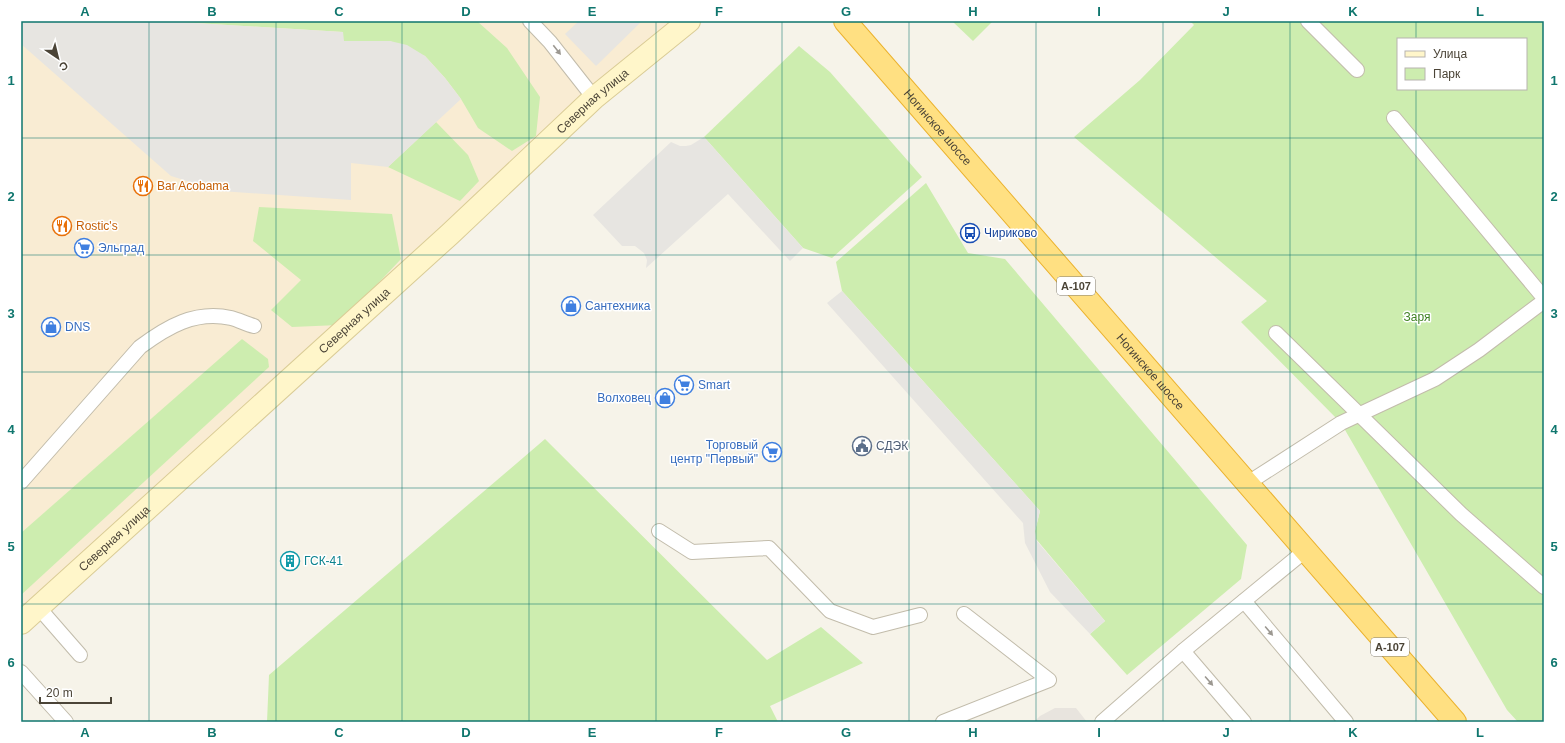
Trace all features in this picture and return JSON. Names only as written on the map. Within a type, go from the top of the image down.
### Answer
[{"type":"highway","name":"Ногинское шоссе","points":[[845,21],[1455,722]]},
{"type":"main road","name":"Северная улица","points":[[21,623],[450,234],[594,98],[689,21]]},
{"type":"lane","points":[[530,21],[550,42],[594,98]]},
{"type":"lane","points":[[1308,21],[1357,70]]},
{"type":"lane","points":[[1394,118],[1544,298]]},
{"type":"lane","points":[[1248,483],[1341,423],[1361,415],[1435,379],[1479,350],[1544,301]]},
{"type":"lane","points":[[21,482],[140,347],[154,336],[187,319],[212,316],[230,318],[254,326]]},
{"type":"lane","points":[[1276,333],[1461,514],[1544,587]]},
{"type":"lane","points":[[658,531],[692,552],[769,548],[830,611],[873,627],[920,615]]},
{"type":"lane","points":[[1102,722],[1183,651],[1306,550]]},
{"type":"lane","points":[[1244,601],[1346,722]]},
{"type":"lane","points":[[39,608],[80,655]]},
{"type":"lane","points":[[943,722],[1049,680],[964,614]]},
{"type":"lane","points":[[1183,651],[1244,722]]},
{"type":"lane","points":[[21,672],[66,722]]},
{"type":"shaded area","points":[[21,21],[689,21],[21,623]]},
{"type":"shaded area","points":[[21,21],[163,21],[343,32],[344,41],[390,41],[407,45],[425,56],[445,78],[461,99],[388,167],[351,163],[351,200],[220,191],[171,176],[21,44]]},
{"type":"shaded area","points":[[579,21],[642,21],[596,66],[565,34]]},
{"type":"shaded area","points":[[704,137],[803,248],[790,261],[728,194],[646,268],[647,260],[644,253],[635,246],[622,246],[593,215],[671,142],[680,146],[686,146],[691,145]]},
{"type":"shaded area","points":[[842,291],[1040,511],[1035,531],[1036,540],[1105,621],[1090,634],[1050,592],[1025,543],[1023,523],[827,303]]},
{"type":"shaded area","points":[[1055,708],[1076,708],[1087,722],[1034,722],[1040,716]]},
{"type":"green space","points":[[163,21],[477,21],[507,48],[540,97],[536,136],[512,151],[478,128],[461,99],[445,78],[425,56],[390,41],[343,41],[343,32]]},
{"type":"green space","points":[[952,21],[993,21],[973,41]]},
{"type":"green space","name":"Заря","points":[[1190,21],[1544,21],[1544,722],[1518,722],[1507,710],[1341,423],[1241,322],[1267,301],[1074,137],[1140,80],[1194,25]]},
{"type":"green space","points":[[799,46],[830,72],[922,177],[832,258],[803,248],[704,137]]},
{"type":"green space","points":[[436,122],[468,155],[479,181],[460,201],[388,167]]},
{"type":"green space","points":[[926,183],[968,253],[1005,259],[1247,545],[1241,579],[1127,675],[1090,634],[1105,621],[1036,539],[1035,531],[1040,511],[842,291],[836,262]]},
{"type":"green space","points":[[259,207],[392,214],[401,259],[339,325],[292,327],[271,310],[301,280],[253,241]]},
{"type":"green space","points":[[242,339],[268,359],[269,367],[21,595],[21,533]]},
{"type":"green space","points":[[545,439],[767,660],[821,627],[863,663],[770,706],[778,722],[267,722],[269,675]]},
{"type":"place","name":"Bar Acobama","points":[[143,186]]},
{"type":"place","name":"Rostic's","points":[[62,226]]},
{"type":"place","name":"Чириково","points":[[970,233]]},
{"type":"place","name":"Эльград","points":[[84,248]]},
{"type":"place","name":"Сантехника","points":[[571,306]]},
{"type":"place","name":"DNS","points":[[51,327]]},
{"type":"place","name":"Smart","points":[[684,385]]},
{"type":"place","name":"Волховец","points":[[665,398]]},
{"type":"place","name":"СДЭК","points":[[862,446]]},
{"type":"place","name":"Торговый центр \"Первый\"","points":[[772,452]]},
{"type":"place","name":"ГСК-41","points":[[290,561]]}]
